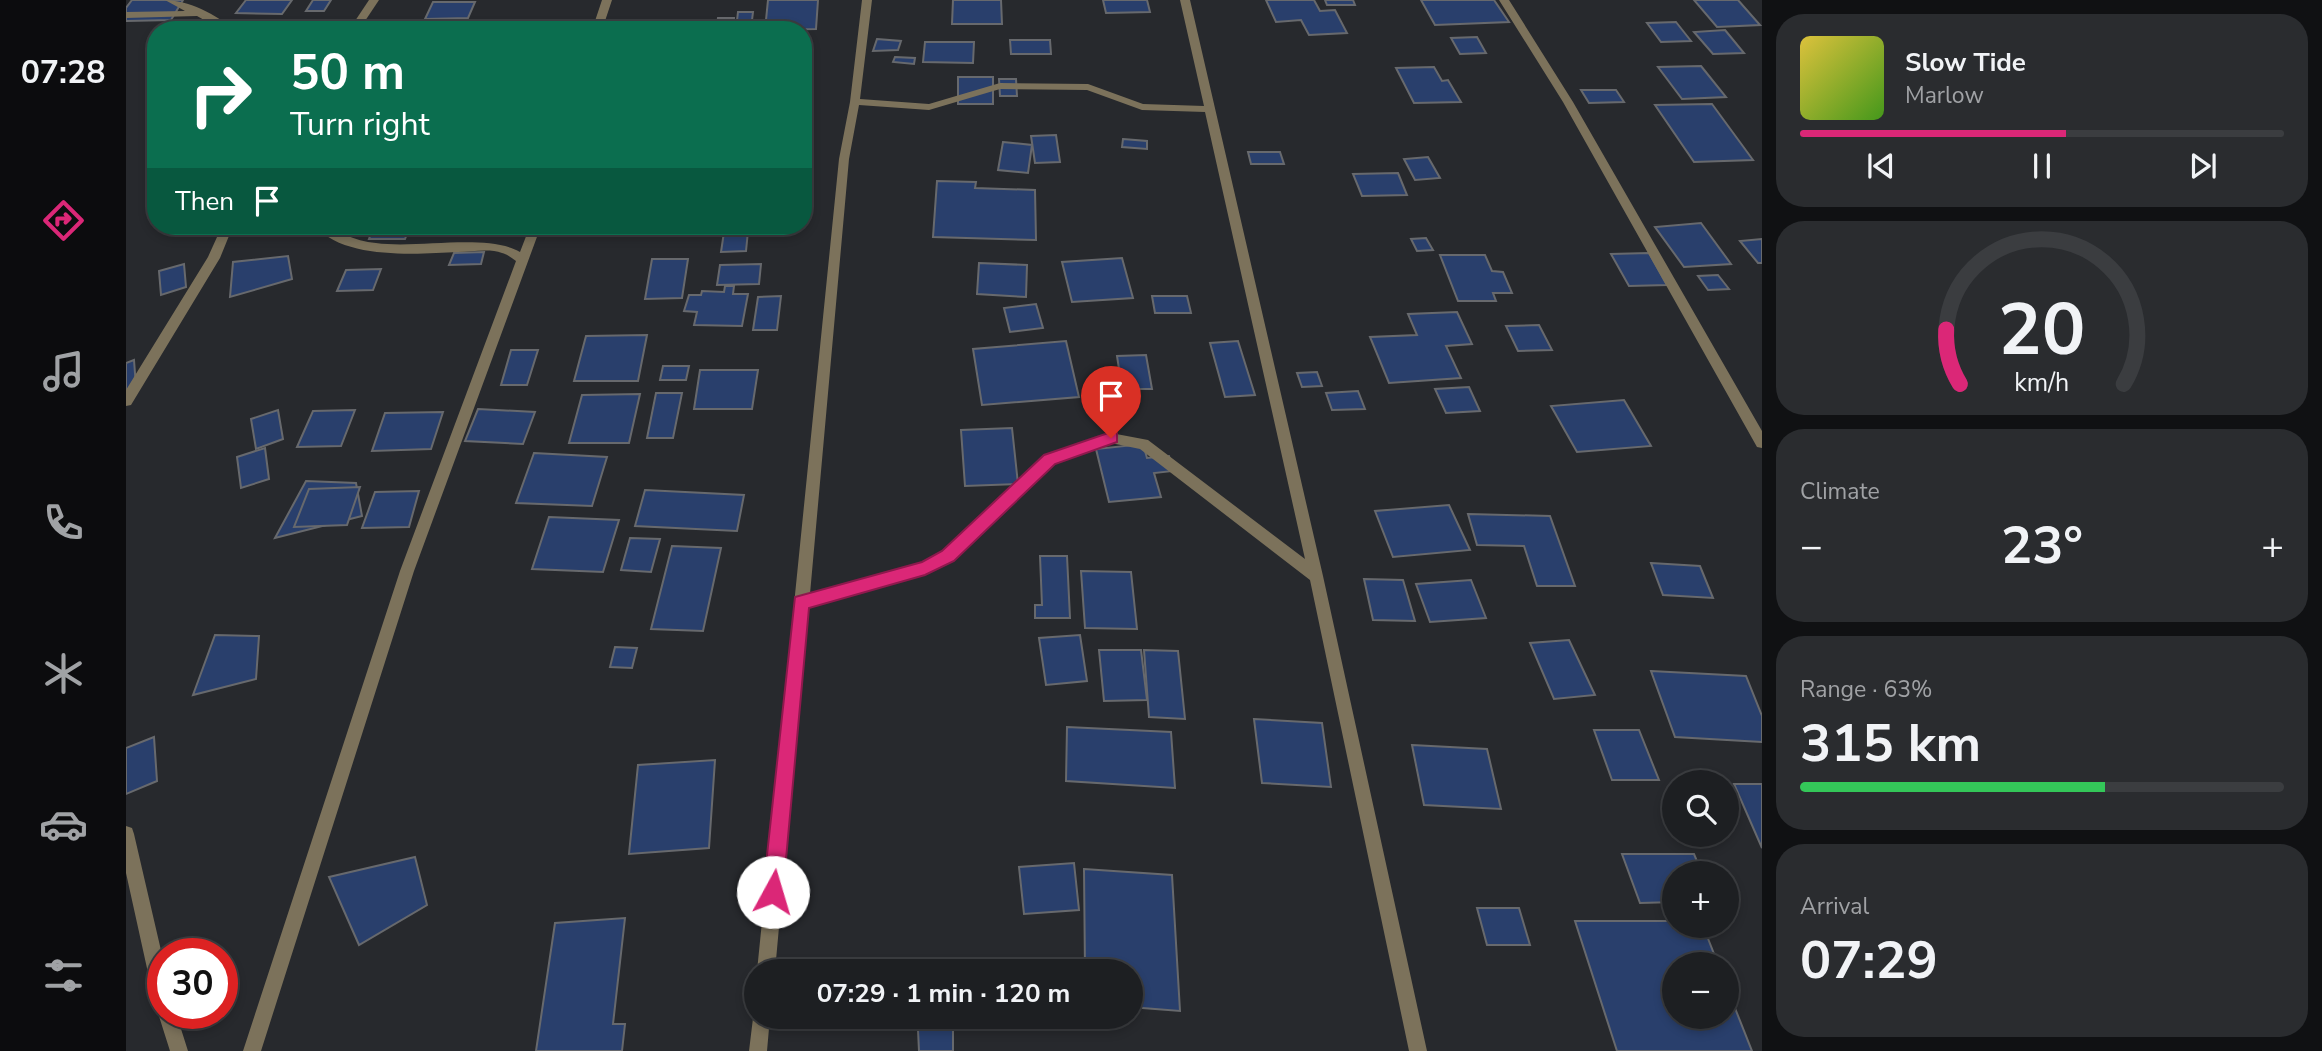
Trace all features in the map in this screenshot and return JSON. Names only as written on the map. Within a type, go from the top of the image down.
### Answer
[{"type":"street","points":[[170,0],[212,21]]},
{"type":"street","points":[[360,21],[374,0]]},
{"type":"street","points":[[600,21],[607,0]]},
{"type":"street","points":[[767,959],[844,159],[855,102],[867,0]]},
{"type":"street","points":[[1185,0],[1316,576],[1418,1051]]},
{"type":"street","points":[[1504,0],[1568,102],[1762,443]]},
{"type":"street","points":[[126,15],[197,13]]},
{"type":"street","points":[[855,102],[929,107],[1000,86],[1088,87],[1142,107],[1211,109]]},
{"type":"street","points":[[126,401],[214,258],[224,235]]},
{"type":"street","points":[[333,235],[363,246],[491,247],[505,250],[524,260]]},
{"type":"street","points":[[252,1051],[407,571],[532,235]]},
{"type":"street","points":[[801,603],[925,568],[948,556],[1050,459],[1111,438],[1143,444],[1316,576]]},
{"type":"street","points":[[126,834],[149,938]]},
{"type":"street","points":[[172,1029],[179,1051]]},
{"type":"street","points":[[758,1051],[760,1029]]},
{"type":"building","points":[[132,0],[183,0],[171,20],[126,21],[126,8]]},
{"type":"building","points":[[246,0],[292,0],[282,14],[236,13]]},
{"type":"building","points":[[313,0],[331,0],[324,11],[306,11]]},
{"type":"building","points":[[768,0],[818,0],[816,29],[812,29],[812,21],[766,21]]},
{"type":"building","points":[[953,0],[1001,0],[1002,24],[952,24]]},
{"type":"building","points":[[1103,0],[1147,0],[1150,12],[1106,13]]},
{"type":"building","points":[[1266,0],[1314,0],[1320,11],[1335,10],[1347,33],[1309,35],[1301,20],[1276,22]]},
{"type":"building","points":[[1325,0],[1353,0],[1355,5],[1327,5]]},
{"type":"building","points":[[1421,0],[1494,0],[1509,22],[1435,25]]},
{"type":"building","points":[[1694,0],[1738,0],[1760,25],[1717,27]]},
{"type":"building","points":[[433,2],[475,2],[468,18],[425,19]]},
{"type":"building","points":[[738,12],[753,12],[752,21],[737,21]]},
{"type":"building","points":[[718,18],[734,18],[734,21],[718,21]]},
{"type":"building","points":[[1676,22],[1691,41],[1661,42],[1647,23]]},
{"type":"building","points":[[1725,30],[1744,53],[1713,54],[1694,32]]},
{"type":"building","points":[[1477,37],[1486,53],[1460,54],[1451,38]]},
{"type":"building","points":[[877,39],[901,41],[898,50],[873,51]]},
{"type":"building","points":[[1010,40],[1050,40],[1051,54],[1011,54]]},
{"type":"building","points":[[925,42],[974,42],[973,63],[923,62]]},
{"type":"building","points":[[895,57],[915,58],[914,64],[893,62]]},
{"type":"building","points":[[1701,66],[1726,97],[1682,99],[1658,67]]},
{"type":"building","points":[[1434,67],[1442,81],[1448,80],[1461,102],[1414,103],[1396,68]]},
{"type":"building","points":[[958,77],[993,77],[993,104],[958,104]]},
{"type":"building","points":[[999,79],[1016,79],[1017,96],[1000,96]]},
{"type":"building","points":[[1581,90],[1616,90],[1624,102],[1589,103]]},
{"type":"building","points":[[1712,104],[1753,160],[1694,162],[1655,105]]},
{"type":"building","points":[[1056,135],[1060,162],[1035,163],[1031,136]]},
{"type":"building","points":[[1123,139],[1147,141],[1147,149],[1122,147]]},
{"type":"building","points":[[1003,142],[1032,145],[1028,173],[998,170]]},
{"type":"building","points":[[1248,152],[1280,152],[1284,164],[1251,164]]},
{"type":"building","points":[[1428,157],[1440,178],[1415,180],[1404,159]]},
{"type":"building","points":[[1398,173],[1407,195],[1362,196],[1353,174]]},
{"type":"building","points":[[937,181],[976,182],[975,188],[1035,190],[1036,240],[933,237]]},
{"type":"building","points":[[1701,223],[1731,264],[1684,267],[1655,227]]},
{"type":"building","points":[[371,235],[407,235],[405,239],[369,239]]},
{"type":"building","points":[[724,235],[748,235],[746,251],[721,252]]},
{"type":"building","points":[[1426,238],[1433,250],[1417,251],[1411,239]]},
{"type":"building","points":[[1762,239],[1762,263],[1758,263],[1740,241]]},
{"type":"building","points":[[484,252],[481,264],[449,265],[454,253]]},
{"type":"building","points":[[1649,253],[1667,285],[1629,286],[1611,254]]},
{"type":"building","points":[[1440,255],[1485,255],[1492,271],[1503,272],[1512,293],[1493,293],[1496,301],[1458,301]]},
{"type":"building","points":[[288,256],[292,279],[230,297],[233,262]]},
{"type":"building","points":[[1122,258],[1133,298],[1072,302],[1062,262]]},
{"type":"building","points":[[652,259],[688,259],[682,298],[645,299]]},
{"type":"building","points":[[979,263],[1027,265],[1026,297],[977,294]]},
{"type":"building","points":[[184,264],[186,287],[161,295],[159,271]]},
{"type":"building","points":[[761,264],[759,284],[717,285],[720,265]]},
{"type":"building","points":[[381,269],[373,290],[337,291],[346,270]]},
{"type":"building","points":[[1718,275],[1729,289],[1708,290],[1698,276]]},
{"type":"building","points":[[725,286],[734,286],[733,294],[748,294],[742,326],[694,325],[697,312],[684,311],[689,295],[701,295],[702,291],[724,292]]},
{"type":"building","points":[[781,296],[777,330],[753,330],[758,297]]},
{"type":"building","points":[[1152,296],[1187,296],[1191,313],[1155,313]]},
{"type":"building","points":[[1036,304],[1043,328],[1010,332],[1004,308]]},
{"type":"building","points":[[1457,312],[1472,344],[1446,346],[1461,378],[1389,383],[1370,337],[1417,335],[1408,314]]},
{"type":"building","points":[[1539,325],[1552,350],[1518,351],[1506,326]]},
{"type":"building","points":[[647,335],[638,381],[574,381],[586,336]]},
{"type":"building","points":[[1066,341],[1079,397],[982,405],[973,349]]},
{"type":"building","points":[[1238,341],[1255,395],[1225,397],[1210,343]]},
{"type":"building","points":[[511,350],[538,350],[527,385],[501,385]]},
{"type":"building","points":[[1146,355],[1152,389],[1122,389],[1117,356]]},
{"type":"building","points":[[134,360],[136,387],[126,390],[126,363]]},
{"type":"building","points":[[663,366],[689,366],[686,380],[660,380]]},
{"type":"building","points":[[700,370],[758,370],[752,409],[694,409]]},
{"type":"building","points":[[1317,372],[1322,386],[1302,387],[1297,373]]},
{"type":"building","points":[[1469,387],[1480,411],[1446,413],[1435,389]]},
{"type":"building","points":[[1358,391],[1365,409],[1332,410],[1326,393]]},
{"type":"building","points":[[656,393],[682,393],[673,438],[647,438]]},
{"type":"building","points":[[640,394],[629,443],[569,443],[582,395]]},
{"type":"building","points":[[1624,400],[1651,446],[1577,452],[1551,406]]},
{"type":"building","points":[[478,409],[535,412],[523,444],[465,441]]},
{"type":"building","points":[[278,410],[283,439],[256,449],[251,419]]},
{"type":"building","points":[[355,410],[341,446],[297,447],[313,411]]},
{"type":"building","points":[[443,412],[431,449],[372,451],[385,413]]},
{"type":"building","points":[[1012,428],[1018,484],[965,486],[961,430]]},
{"type":"building","points":[[1143,444],[1147,458],[1169,456],[1173,471],[1154,473],[1161,497],[1109,502],[1096,449]]},
{"type":"building","points":[[265,448],[269,479],[241,488],[237,457]]},
{"type":"building","points":[[534,453],[607,457],[592,506],[516,503]]},
{"type":"building","points":[[306,481],[356,483],[362,516],[275,538]]},
{"type":"building","points":[[360,487],[347,525],[294,527],[309,489]]},
{"type":"building","points":[[645,490],[744,495],[737,531],[635,526]]},
{"type":"building","points":[[419,491],[409,527],[362,528],[375,492]]},
{"type":"building","points":[[1449,505],[1470,550],[1393,557],[1375,511]]},
{"type":"building","points":[[1468,514],[1550,516],[1575,586],[1537,586],[1524,546],[1477,545]]},
{"type":"building","points":[[549,517],[619,520],[603,572],[532,569]]},
{"type":"building","points":[[630,538],[660,539],[651,572],[621,570]]},
{"type":"building","points":[[672,546],[721,548],[703,631],[651,629]]},
{"type":"building","points":[[1040,556],[1067,556],[1070,618],[1035,618],[1035,605],[1042,605]]},
{"type":"building","points":[[1651,563],[1700,566],[1713,598],[1663,595]]},
{"type":"building","points":[[1081,571],[1131,572],[1137,629],[1085,628]]},
{"type":"building","points":[[1364,579],[1403,580],[1415,621],[1373,620]]},
{"type":"building","points":[[1471,580],[1486,618],[1430,622],[1416,584]]},
{"type":"building","points":[[215,635],[259,636],[256,679],[193,695]]},
{"type":"building","points":[[1080,635],[1087,681],[1046,685],[1039,638]]},
{"type":"building","points":[[1569,640],[1595,695],[1554,699],[1530,643]]},
{"type":"building","points":[[615,647],[637,648],[632,668],[610,667]]},
{"type":"building","points":[[1099,650],[1141,650],[1147,700],[1104,701]]},
{"type":"building","points":[[1144,650],[1178,651],[1185,719],[1149,717]]},
{"type":"building","points":[[1651,671],[1746,676],[1762,716],[1762,742],[1675,737]]},
{"type":"building","points":[[1254,719],[1322,723],[1331,787],[1262,783]]},
{"type":"building","points":[[1067,727],[1171,732],[1175,788],[1066,781]]},
{"type":"building","points":[[1594,730],[1639,730],[1659,780],[1612,780]]},
{"type":"building","points":[[154,737],[157,781],[126,794],[126,748]]},
{"type":"building","points":[[1412,745],[1487,749],[1501,809],[1424,805]]},
{"type":"building","points":[[715,760],[709,848],[629,854],[638,765]]},
{"type":"building","points":[[1739,784],[1762,784],[1762,848],[1739,795]]},
{"type":"building","points":[[1622,854],[1694,854],[1697,861],[1662,861],[1662,902],[1640,903]]},
{"type":"building","points":[[415,857],[427,905],[359,945],[329,877]]},
{"type":"building","points":[[1074,863],[1079,910],[1024,914],[1019,867]]},
{"type":"building","points":[[1084,869],[1172,875],[1180,1011],[1143,1008],[1143,959],[1085,959]]},
{"type":"building","points":[[1477,908],[1519,908],[1530,945],[1487,945]]},
{"type":"building","points":[[625,918],[613,1024],[625,1024],[622,1051],[536,1051],[555,923]]},
{"type":"building","points":[[1575,921],[1662,921],[1662,938],[1708,938],[1713,952],[1662,952],[1662,1029],[1739,1029],[1739,1018],[1752,1051],[1617,1051]]},
{"type":"building","points":[[953,1029],[953,1051],[919,1051],[918,1030]]},
{"type":"route","points":[[773,892],[801,603],[925,568],[948,556],[1050,459],[1111,438]]}]
